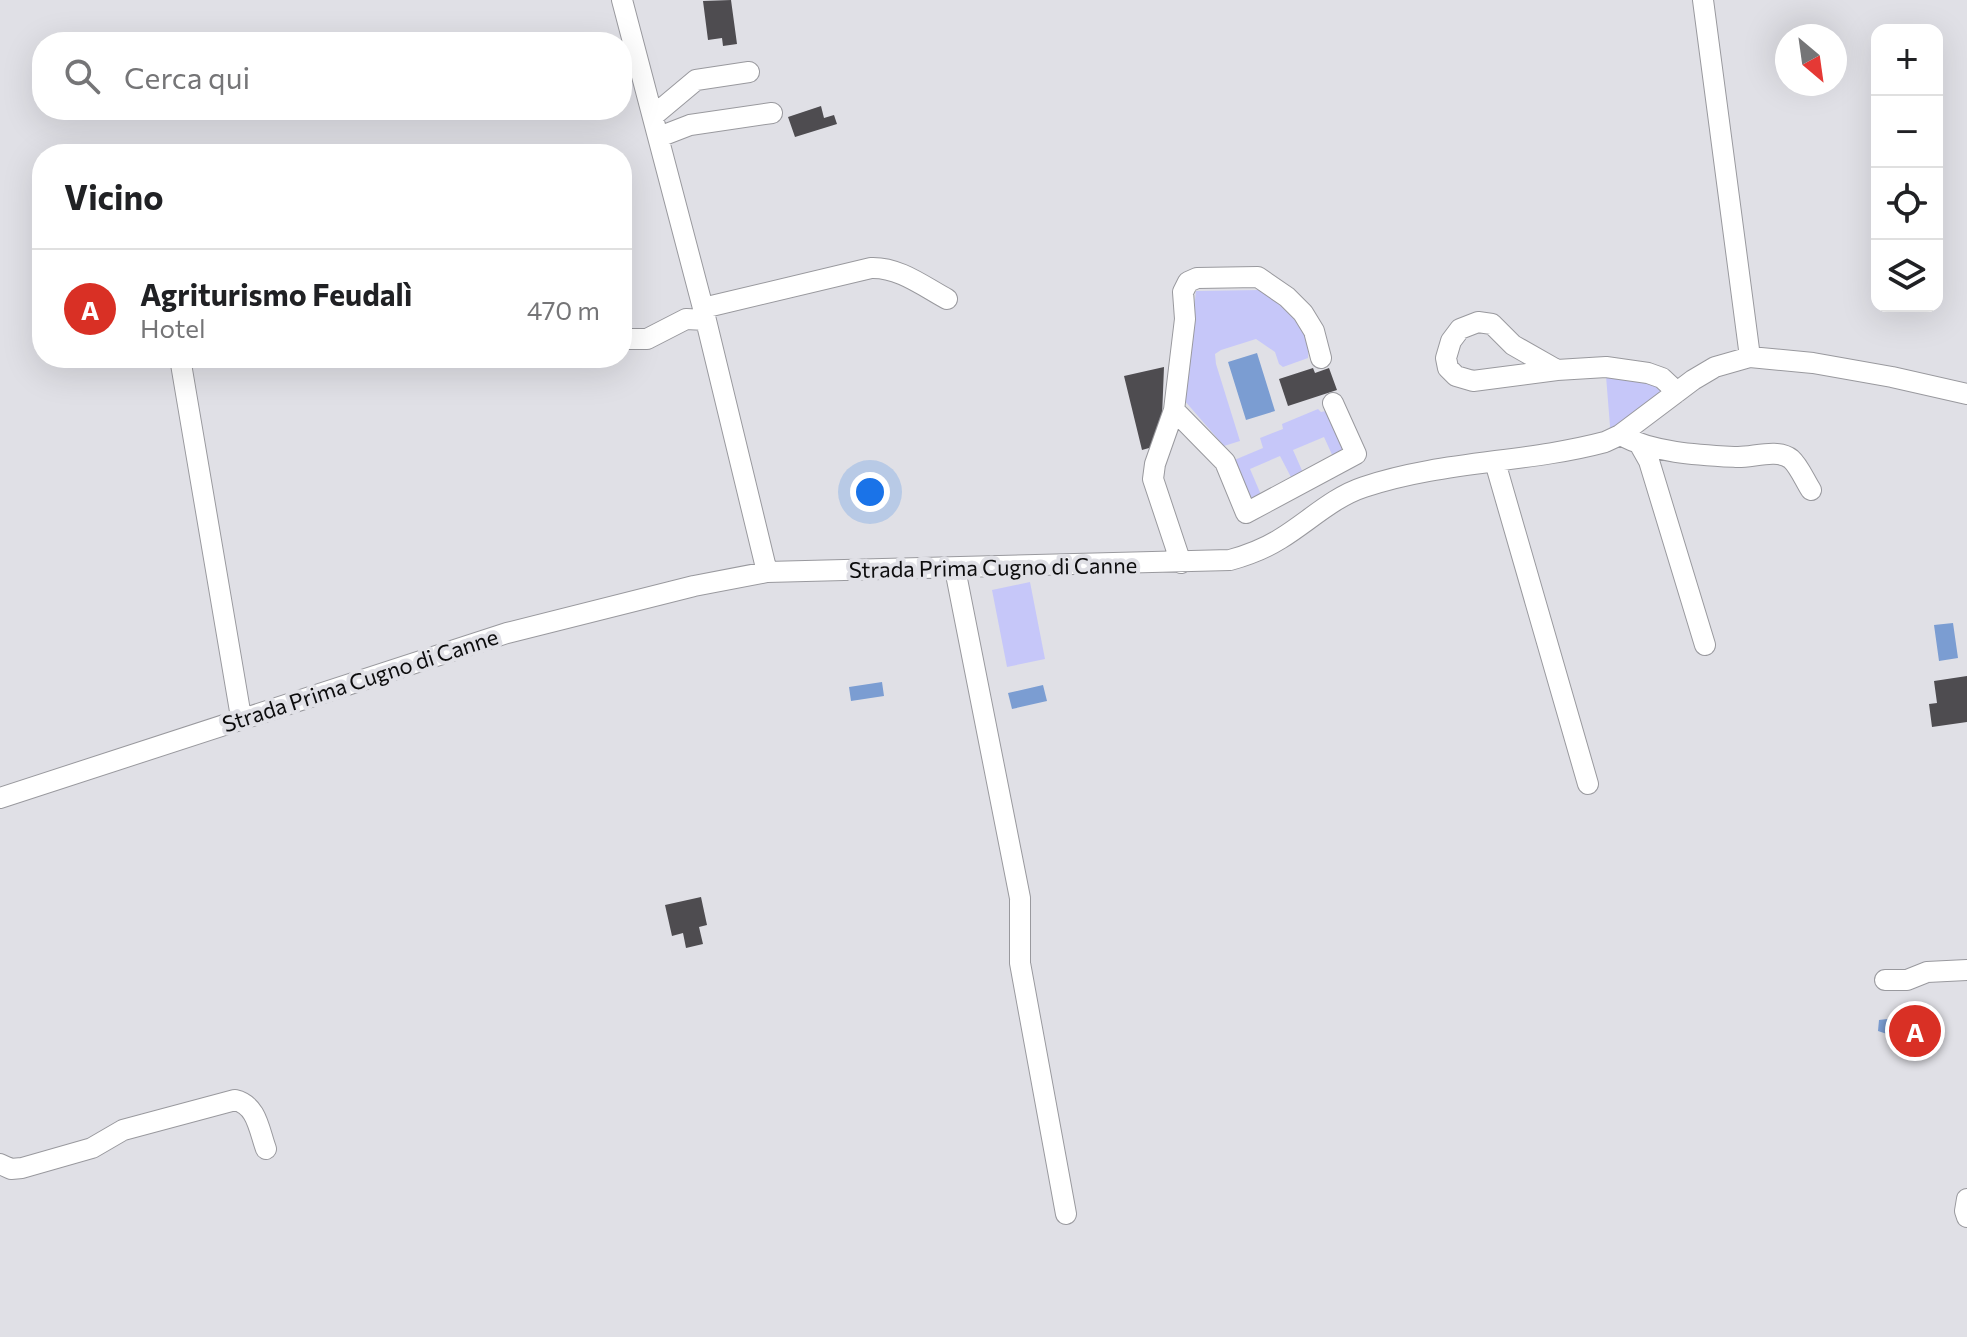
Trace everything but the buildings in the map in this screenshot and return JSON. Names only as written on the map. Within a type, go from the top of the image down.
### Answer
[{"type":"street","points":[[612,0],[621,32]]},
{"type":"street","points":[[622,0],[631,32]]},
{"type":"street","points":[[1703,0],[1750,357]]},
{"type":"street","points":[[632,37],[705,314],[767,572]]},
{"type":"street","points":[[632,72],[650,137],[661,143]]},
{"type":"street","points":[[653,116],[696,80],[749,72]]},
{"type":"street","points":[[661,143],[690,125],[772,113]]},
{"type":"street","points":[[632,339],[647,339],[686,319],[871,268],[883,267],[899,272],[947,299]]},
{"type":"street","points":[[1181,563],[1153,479],[1155,464],[1174,410],[1185,319],[1183,292],[1188,282],[1197,278],[1258,277],[1287,297],[1303,313],[1314,331],[1321,358]]},
{"type":"street","points":[[1557,370],[1513,345],[1492,324],[1478,322],[1460,329],[1451,341],[1446,358],[1448,368],[1456,376],[1473,381],[1606,367],[1648,373],[1662,378],[1677,392]]},
{"type":"street","name":"Strada Prima Cugno di Canne","points":[[0,798],[241,717],[507,633],[694,586],[767,572],[1230,560],[1254,553],[1338,499],[1361,488],[1418,474],[1589,446],[1620,435],[1715,367],[1750,357],[1813,363],[1967,394]]},
{"type":"street","points":[[182,368],[241,717]]},
{"type":"street","points":[[1174,410],[1225,462],[1246,513],[1356,454],[1333,403]]},
{"type":"street","points":[[1620,435],[1640,445],[1740,457],[1780,454],[1792,460],[1811,490]]},
{"type":"street","points":[[1640,445],[1649,461],[1705,645]]},
{"type":"street","points":[[1495,462],[1588,784]]},
{"type":"street","points":[[955,569],[1020,898],[1020,963],[1066,1214]]},
{"type":"street","points":[[1885,980],[1907,980],[1927,972],[1967,970]]},
{"type":"street","points":[[0,1164],[11,1169],[22,1168],[92,1148],[123,1130],[235,1100],[245,1102],[253,1111],[266,1149]]},
{"type":"street","points":[[1967,1199],[1967,1217]]},
{"type":"shaded area","points":[[1261,290],[1300,327],[1308,347],[1308,358],[1283,367],[1275,352],[1256,339],[1215,354],[1240,441],[1224,446],[1184,400],[1196,291]]},
{"type":"shaded area","points":[[1257,353],[1275,411],[1246,420],[1228,362]]},
{"type":"shaded area","points":[[1606,376],[1649,382],[1665,393],[1609,432]]},
{"type":"shaded area","points":[[1318,409],[1326,411],[1347,452],[1334,459],[1324,437],[1293,450],[1304,475],[1293,481],[1280,456],[1250,469],[1262,497],[1250,503],[1232,461],[1263,448],[1260,438],[1283,429],[1282,424]]},
{"type":"shaded area","points":[[1030,582],[1045,659],[1007,667],[992,590]]},
{"type":"shaded area","points":[[1953,623],[1958,658],[1939,661],[1934,625]]},
{"type":"shaded area","points":[[882,682],[884,696],[851,701],[849,687]]},
{"type":"shaded area","points":[[1043,685],[1047,701],[1012,709],[1008,693]]},
{"type":"shaded area","points":[[1901,1018],[1908,1028],[1899,1038],[1878,1031],[1879,1020]]},
{"type":"place","name":"Agriturismo Feudalì","points":[[1915,1031]]}]
